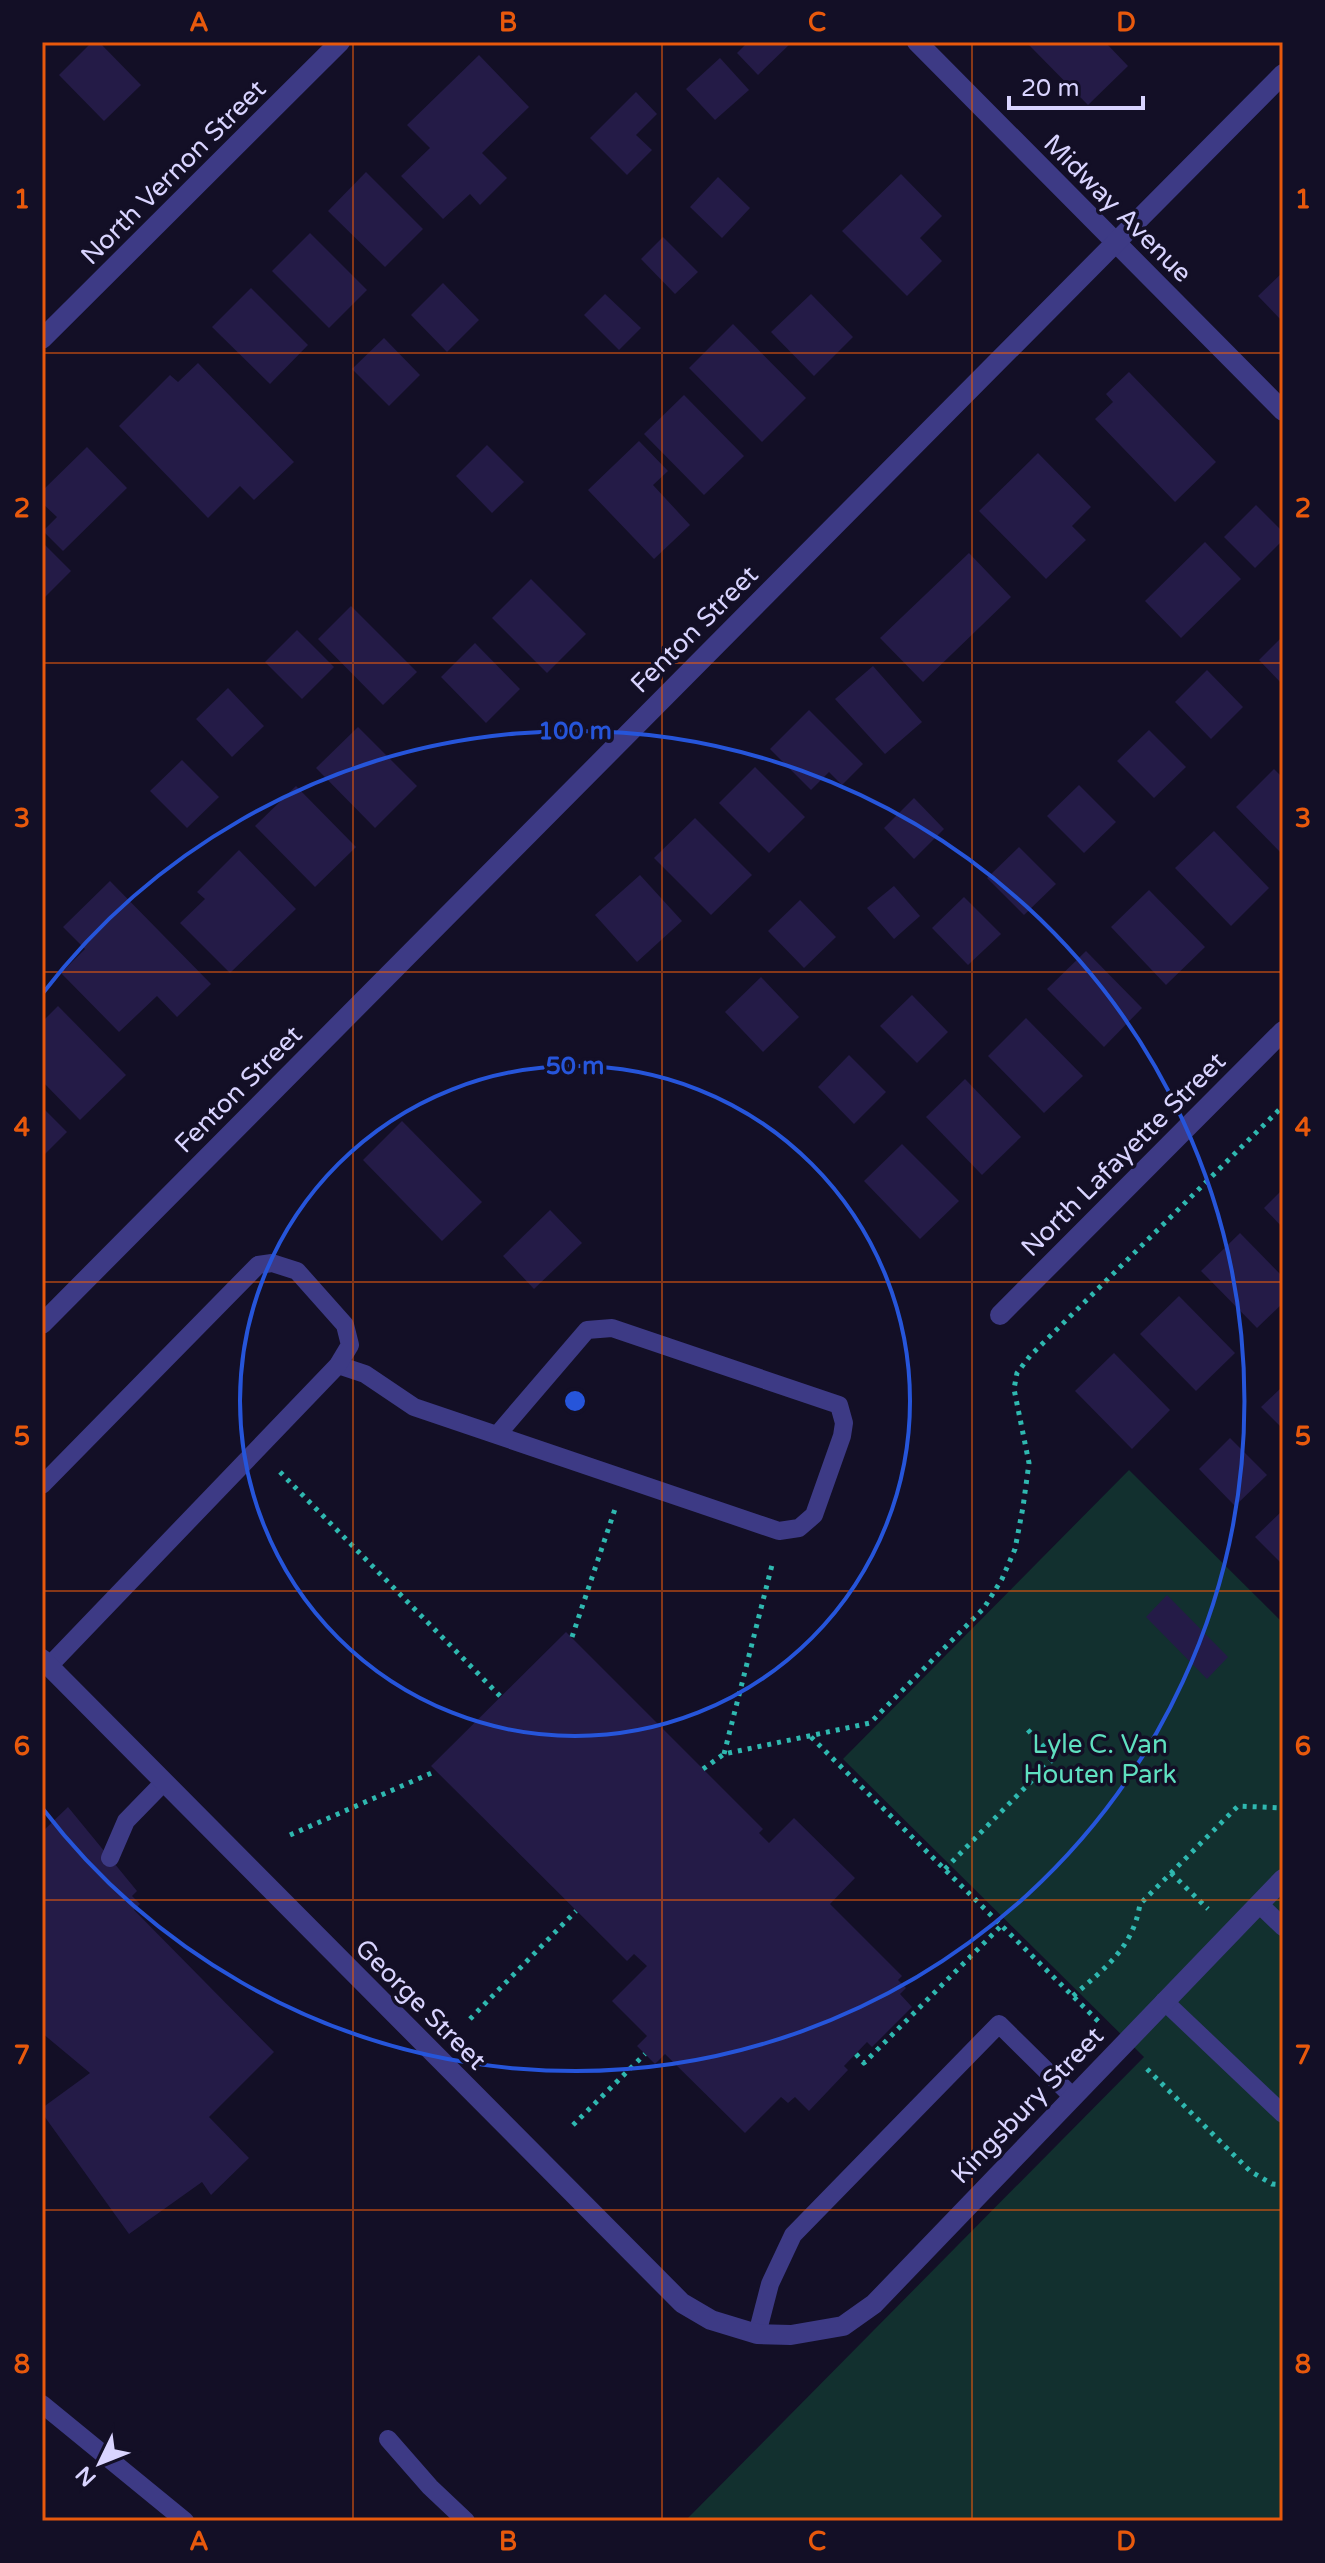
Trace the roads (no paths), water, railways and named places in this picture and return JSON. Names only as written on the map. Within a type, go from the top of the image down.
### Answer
[{"type":"street","name":"North Vernon Street","points":[[42,339],[340,42]]},
{"type":"street","name":"Midway Avenue","points":[[917,42],[1283,411]]},
{"type":"street","name":"Fenton Street","points":[[42,1324],[1283,74]]},
{"type":"street","name":"North Lafayette Street","points":[[1000,1315],[1283,1031]]},
{"type":"street","name":"George Street","points":[[45,1662],[682,2303],[711,2320],[757,2334],[791,2335]]},
{"type":"street","name":"Kingsbury Street","points":[[791,2335],[843,2326],[874,2304],[1283,1879]]},
{"type":"lane","points":[[42,1485],[258,1265],[272,1263],[297,1271],[345,1325],[350,1345],[338,1365],[45,1662]]},
{"type":"lane","points":[[338,1365],[365,1374],[414,1407],[779,1531],[799,1528],[814,1515],[844,1423],[839,1405],[612,1328],[587,1330],[497,1435]]},
{"type":"lane","points":[[110,1858],[126,1821],[164,1782]]},
{"type":"lane","points":[[1259,1904],[1283,1927]]},
{"type":"lane","points":[[1164,2001],[1283,2114]]},
{"type":"lane","points":[[757,2334],[770,2284],[793,2235],[999,2024],[1072,2096]]},
{"type":"lane","points":[[42,2404],[185,2521]]},
{"type":"lane","points":[[388,2439],[430,2487],[466,2521]]},
{"type":"park label","name":"Lyle C. Van Houten Park","points":[[1100,1759]]}]
